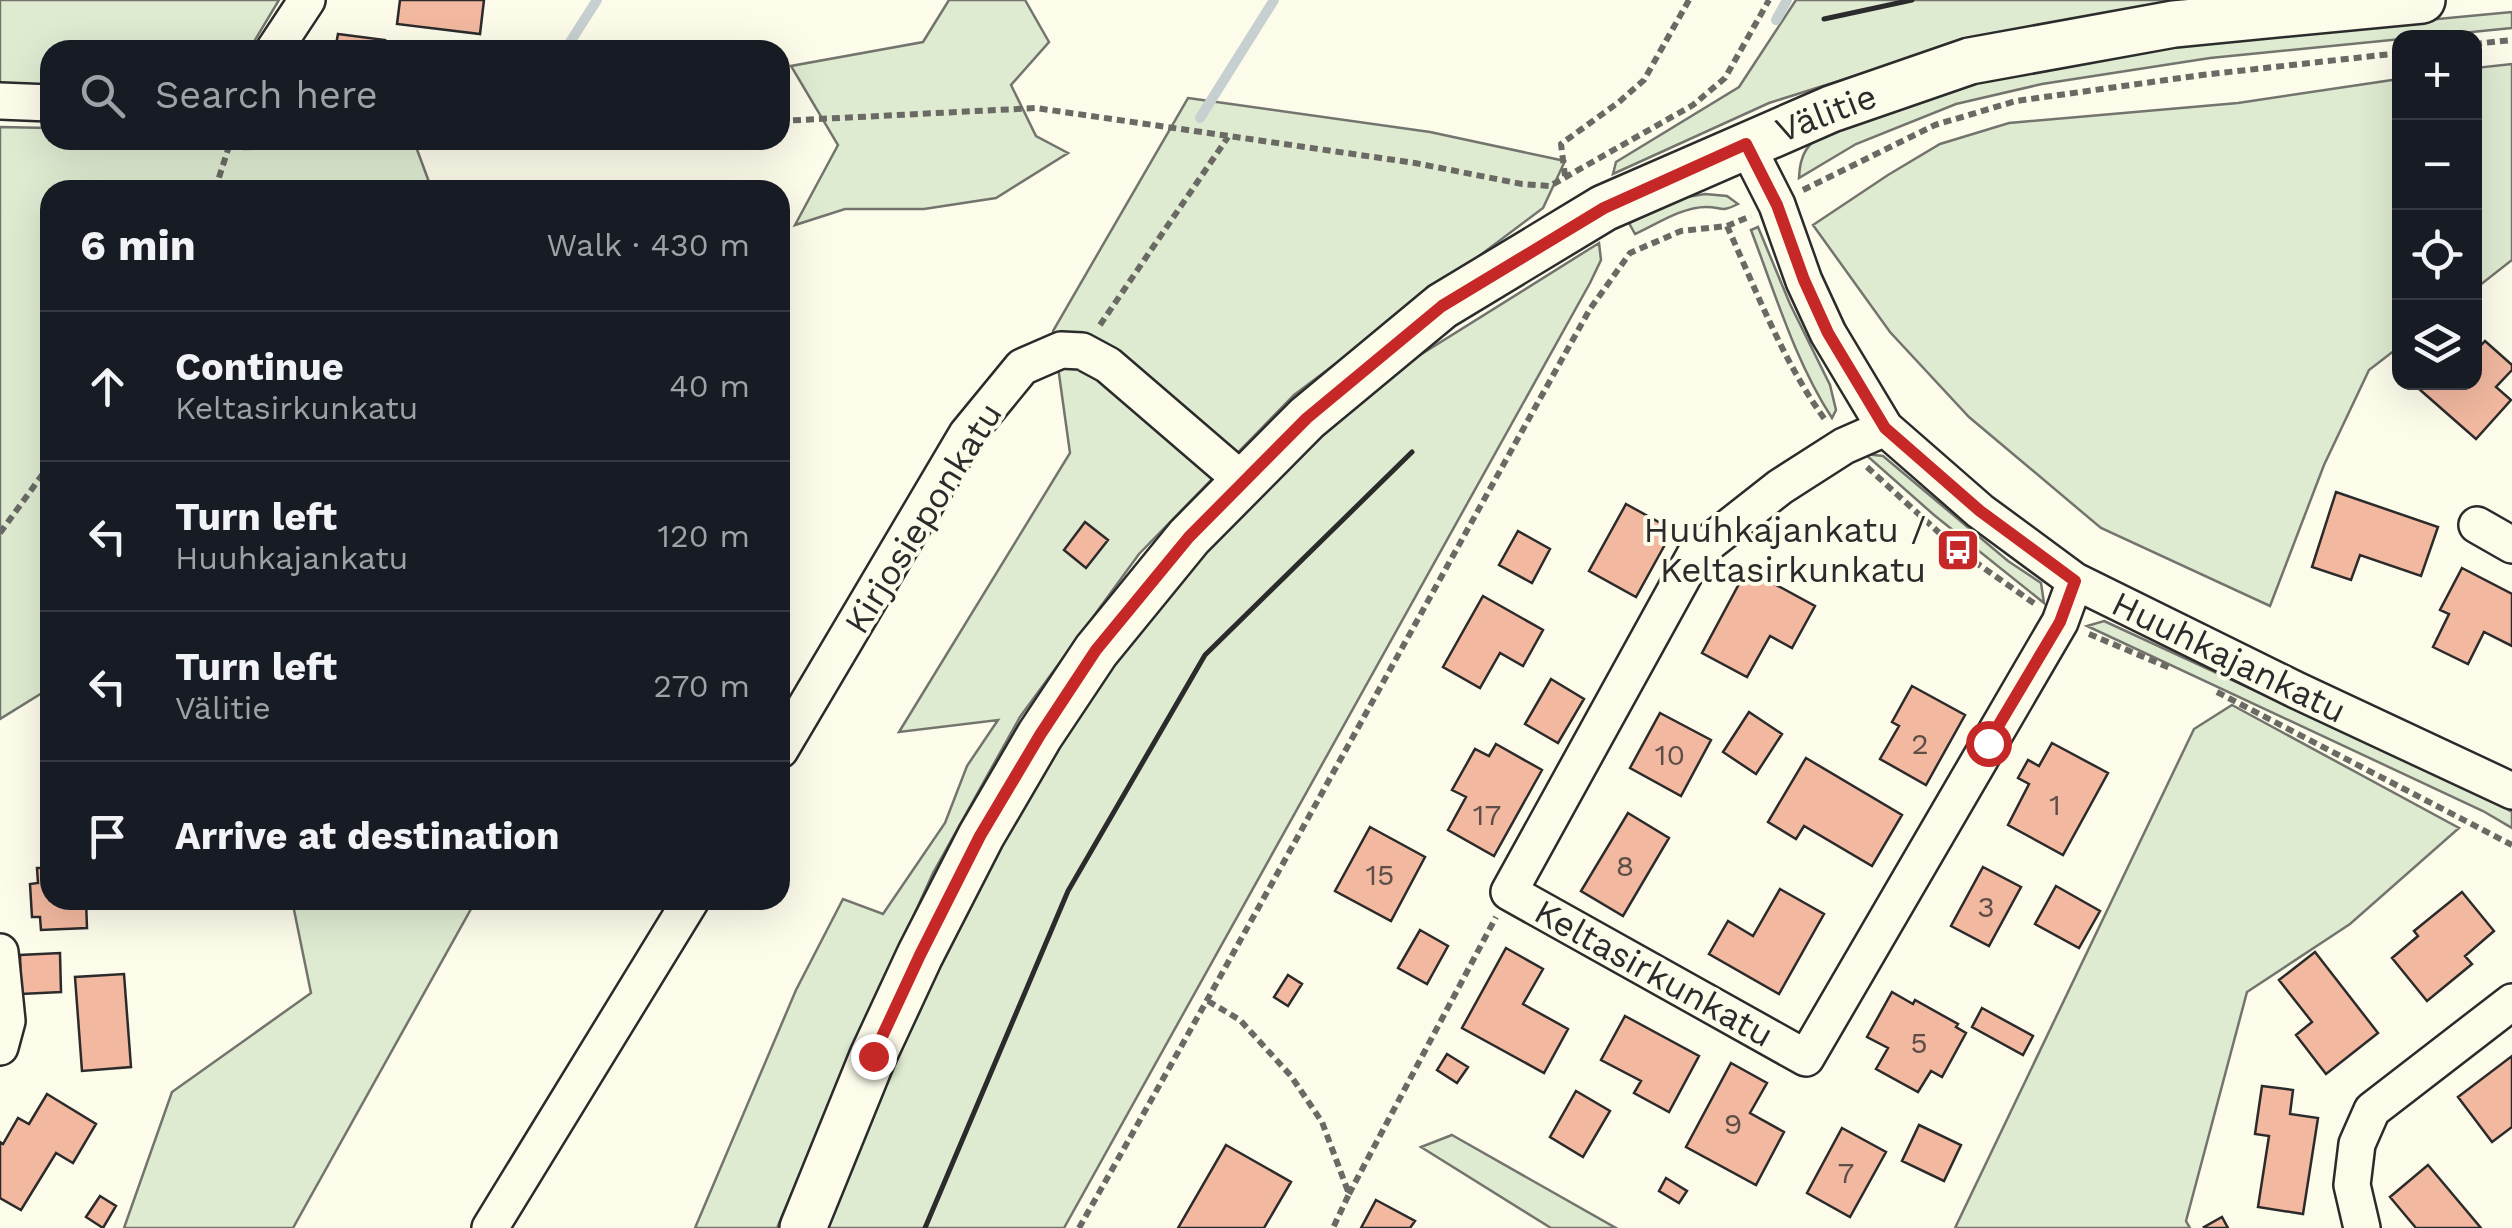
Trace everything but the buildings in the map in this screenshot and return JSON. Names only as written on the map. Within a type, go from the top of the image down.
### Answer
[{"type":"main road","name":"Välitie","points":[[804,1228],[873,1056],[980,836],[1040,735],[1107,637],[1189,537],[1307,418],[1442,306],[1604,208],[1831,109],[1970,61],[2174,24],[2422,0]]},
{"type":"street","points":[[281,40],[307,0]]},
{"type":"street","points":[[0,102],[40,103]]},
{"type":"street","name":"Huuhkajankatu","points":[[1746,144],[1777,205],[1828,333],[1885,428],[1980,511],[2075,581],[2512,791]]},
{"type":"street","name":"Kirjosieponkatu","points":[[790,733],[967,434],[1022,368],[1062,350],[1082,351]]},
{"type":"street","points":[[1082,351],[1108,365],[1244,482]]},
{"type":"street","name":"Keltasirkunkatu","points":[[1885,428],[1844,446],[1780,487],[1696,552],[1509,892],[1806,1058],[2060,622],[2075,581]]},
{"type":"street","points":[[2477,525],[2512,545]]},
{"type":"street","points":[[490,1228],[685,910]]},
{"type":"street","points":[[0,952],[7,1021],[0,1047]]},
{"type":"street","points":[[2362,1228],[2352,1185],[2357,1144],[2372,1110],[2512,1002]]},
{"type":"path","points":[[1565,177],[1561,144],[1644,80],[1689,0]]},
{"type":"path","points":[[790,121],[1036,108],[1414,162],[1550,186],[1694,105],[1725,78],[1769,0]]},
{"type":"path","points":[[2482,43],[2512,40]]},
{"type":"path","points":[[1079,1228],[1590,309],[1630,252],[1681,231],[1728,226],[1936,125],[2016,101],[2392,54]]},
{"type":"path","points":[[1082,351],[1228,136]]},
{"type":"path","points":[[218,180],[228,150]]},
{"type":"path","points":[[0,533],[40,478]]},
{"type":"path","points":[[1333,1228],[1509,892]]},
{"type":"path","points":[[1208,1001],[1240,1020],[1290,1076],[1322,1122],[1350,1194]]},
{"type":"green space","points":[[0,0],[279,0],[255,40],[40,40],[40,85],[0,83]]},
{"type":"green space","points":[[949,0],[1025,0],[1049,42],[1011,85],[1036,136],[1068,153],[996,198],[924,209],[845,209],[795,225],[838,145],[791,66],[923,42]]},
{"type":"green space","points":[[1796,0],[2241,0],[1950,46],[1769,103],[1613,174],[1616,162],[1739,87]]},
{"type":"green space","points":[[2512,12],[2512,28],[2392,30],[2392,40],[2210,58],[2042,84],[1956,104],[1856,144],[1799,178],[1806,150],[1827,130],[1977,78],[2171,44]]},
{"type":"green space","points":[[2512,64],[2512,260],[2482,284],[2482,120],[2482,67]]},
{"type":"green space","points":[[2392,80],[2392,352],[2369,370],[2324,465],[2270,606],[2101,528],[1969,417],[1890,332],[1813,225],[1940,144],[2009,123],[2238,103]]},
{"type":"green space","points":[[1188,98],[1430,132],[1565,161],[1543,208],[1294,395],[1139,554],[1020,717],[933,873],[777,1228],[695,1228],[796,990],[843,899],[883,914],[945,823],[967,766],[998,720],[899,732],[1070,453],[1053,331]]},
{"type":"green space","points":[[0,127],[40,128],[40,150],[417,150],[428,180],[40,180],[40,694],[0,719]]},
{"type":"green space","points":[[1727,196],[1738,204],[1724,209],[1688,210],[1635,234],[1629,223],[1681,198]]},
{"type":"green space","points":[[1758,227],[1830,385],[1836,410],[1832,418],[1787,326],[1751,230]]},
{"type":"green space","points":[[1599,243],[1601,260],[1590,283],[1064,1228],[820,1228],[858,1136],[1021,794],[1147,617],[1269,483],[1388,375]]},
{"type":"green space","points":[[1865,454],[1883,456],[2008,561],[2041,583],[2044,603],[1934,515]]},
{"type":"green space","points":[[2104,621],[2488,798],[2512,812],[2512,828],[2087,626]]},
{"type":"green space","points":[[2232,705],[2459,828],[2350,924],[2247,992],[2186,1221],[2190,1228],[1955,1228],[2194,729]]},
{"type":"green space","points":[[294,910],[470,910],[293,1228],[124,1228],[172,1092],[311,993]]},
{"type":"green space","points":[[1452,1135],[1616,1228],[1551,1228],[1421,1147]]},
{"type":"waterway","points":[[571,40],[597,0]]},
{"type":"waterway","points":[[1200,118],[1274,0]]},
{"type":"waterway","points":[[1776,20],[1787,0]]},
{"type":"wall","points":[[1824,19],[1912,0]]},
{"type":"wall","points":[[925,1228],[1068,891],[1205,655],[1412,452]]},
{"type":"place","name":"Huuhkajankatu / Keltasirkunkatu","points":[[1958,550]]},
{"type":"route","points":[[873,1056],[980,836],[1040,735],[1096,650],[1189,537],[1307,418],[1442,306],[1604,208],[1746,144],[1777,205],[1828,333],[1885,428],[1980,511],[2075,581],[2060,622],[1988,743]]}]
